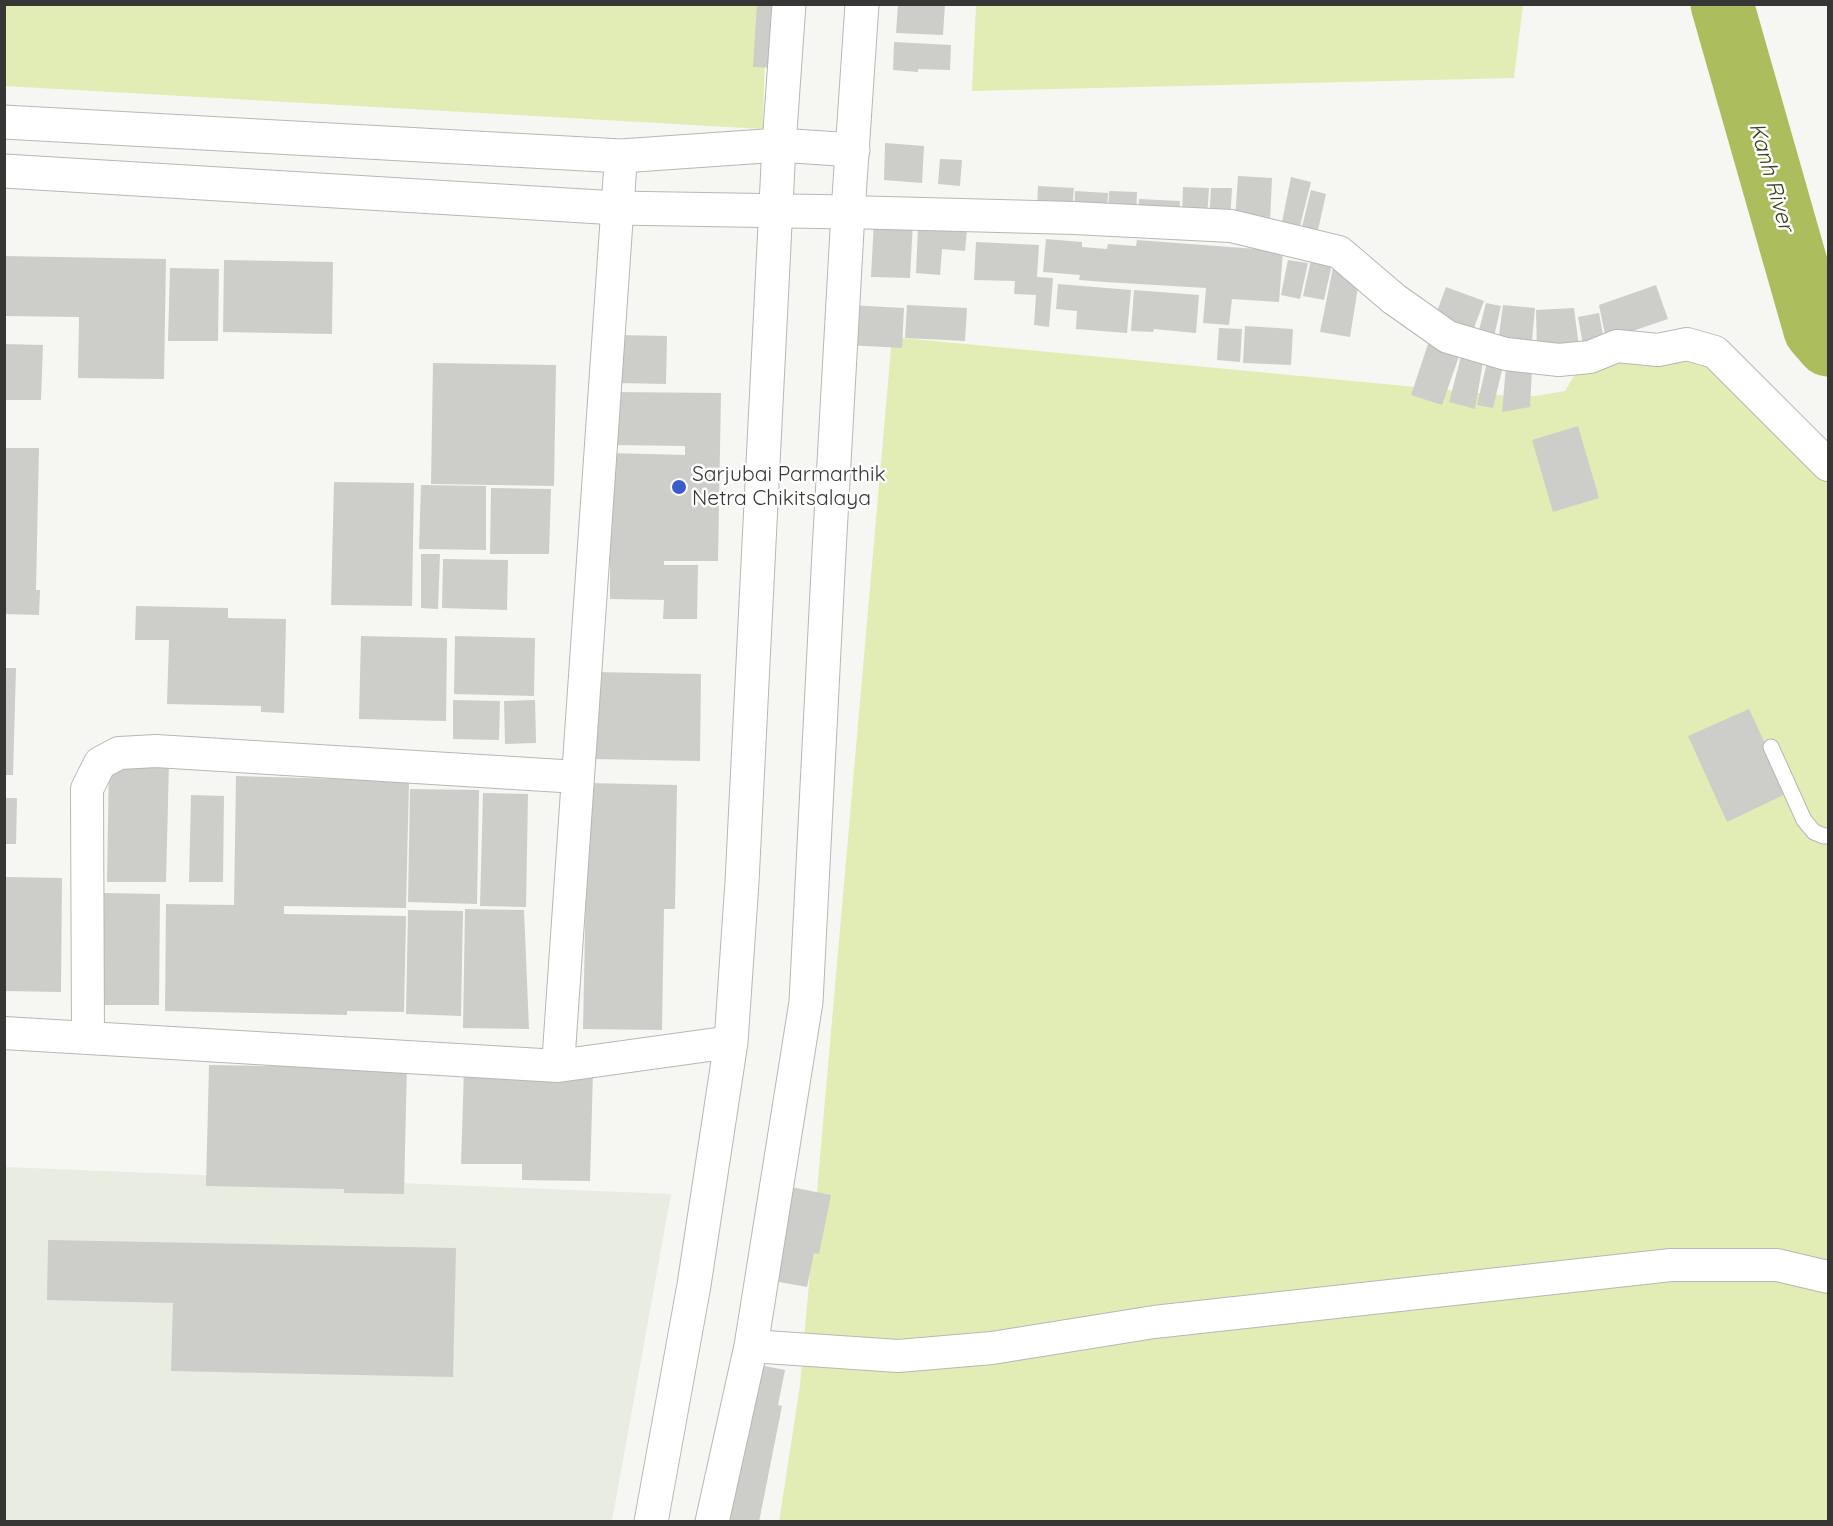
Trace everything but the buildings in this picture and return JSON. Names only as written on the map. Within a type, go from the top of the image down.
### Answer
[{"type":"main road","points":[[651,1521],[694,1285],[731,1042],[743,858],[779,145],[789,4]]},
{"type":"main road","points":[[712,1521],[751,1346],[806,1002],[848,212],[862,4]]},
{"type":"main road","points":[[4,122],[621,156],[779,145],[853,150]]},
{"type":"main road","points":[[4,171],[617,208],[848,212]]},
{"type":"street","points":[[558,1066],[621,156]]},
{"type":"street","points":[[848,212],[1074,218],[1231,226],[1339,252],[1394,299],[1448,337],[1506,354],[1559,360],[1590,357],[1617,346],[1658,350],[1688,344],[1715,352],[1828,465]]},
{"type":"street","points":[[88,1038],[87,789],[100,763],[119,753],[156,751],[578,777]]},
{"type":"street","points":[[4,1033],[558,1066],[731,1042]]},
{"type":"street","points":[[751,1346],[898,1356],[992,1348],[1154,1322],[1671,1264],[1777,1265],[1828,1276]]},
{"type":"lane","points":[[1771,747],[1804,820],[1814,832],[1828,836]]},
{"type":"shaded area","points":[[5,1167],[671,1194],[612,1521],[5,1522]]},
{"type":"green space","points":[[976,4],[1523,5],[1514,78],[972,91]]},
{"type":"green space","points":[[4,5],[766,5],[763,129],[5,86]]},
{"type":"green space","points":[[1677,332],[1828,464],[1828,1521],[779,1522],[800,1385],[892,337],[1510,396],[1535,396],[1565,391],[1580,365]]},
{"type":"waterway","name":"Kanh River","points":[[1722,4],[1815,330],[1828,345]]},
{"type":"place","name":"Sarjubai Parmarthik Netra Chikitsalaya","points":[[679,487]]}]
